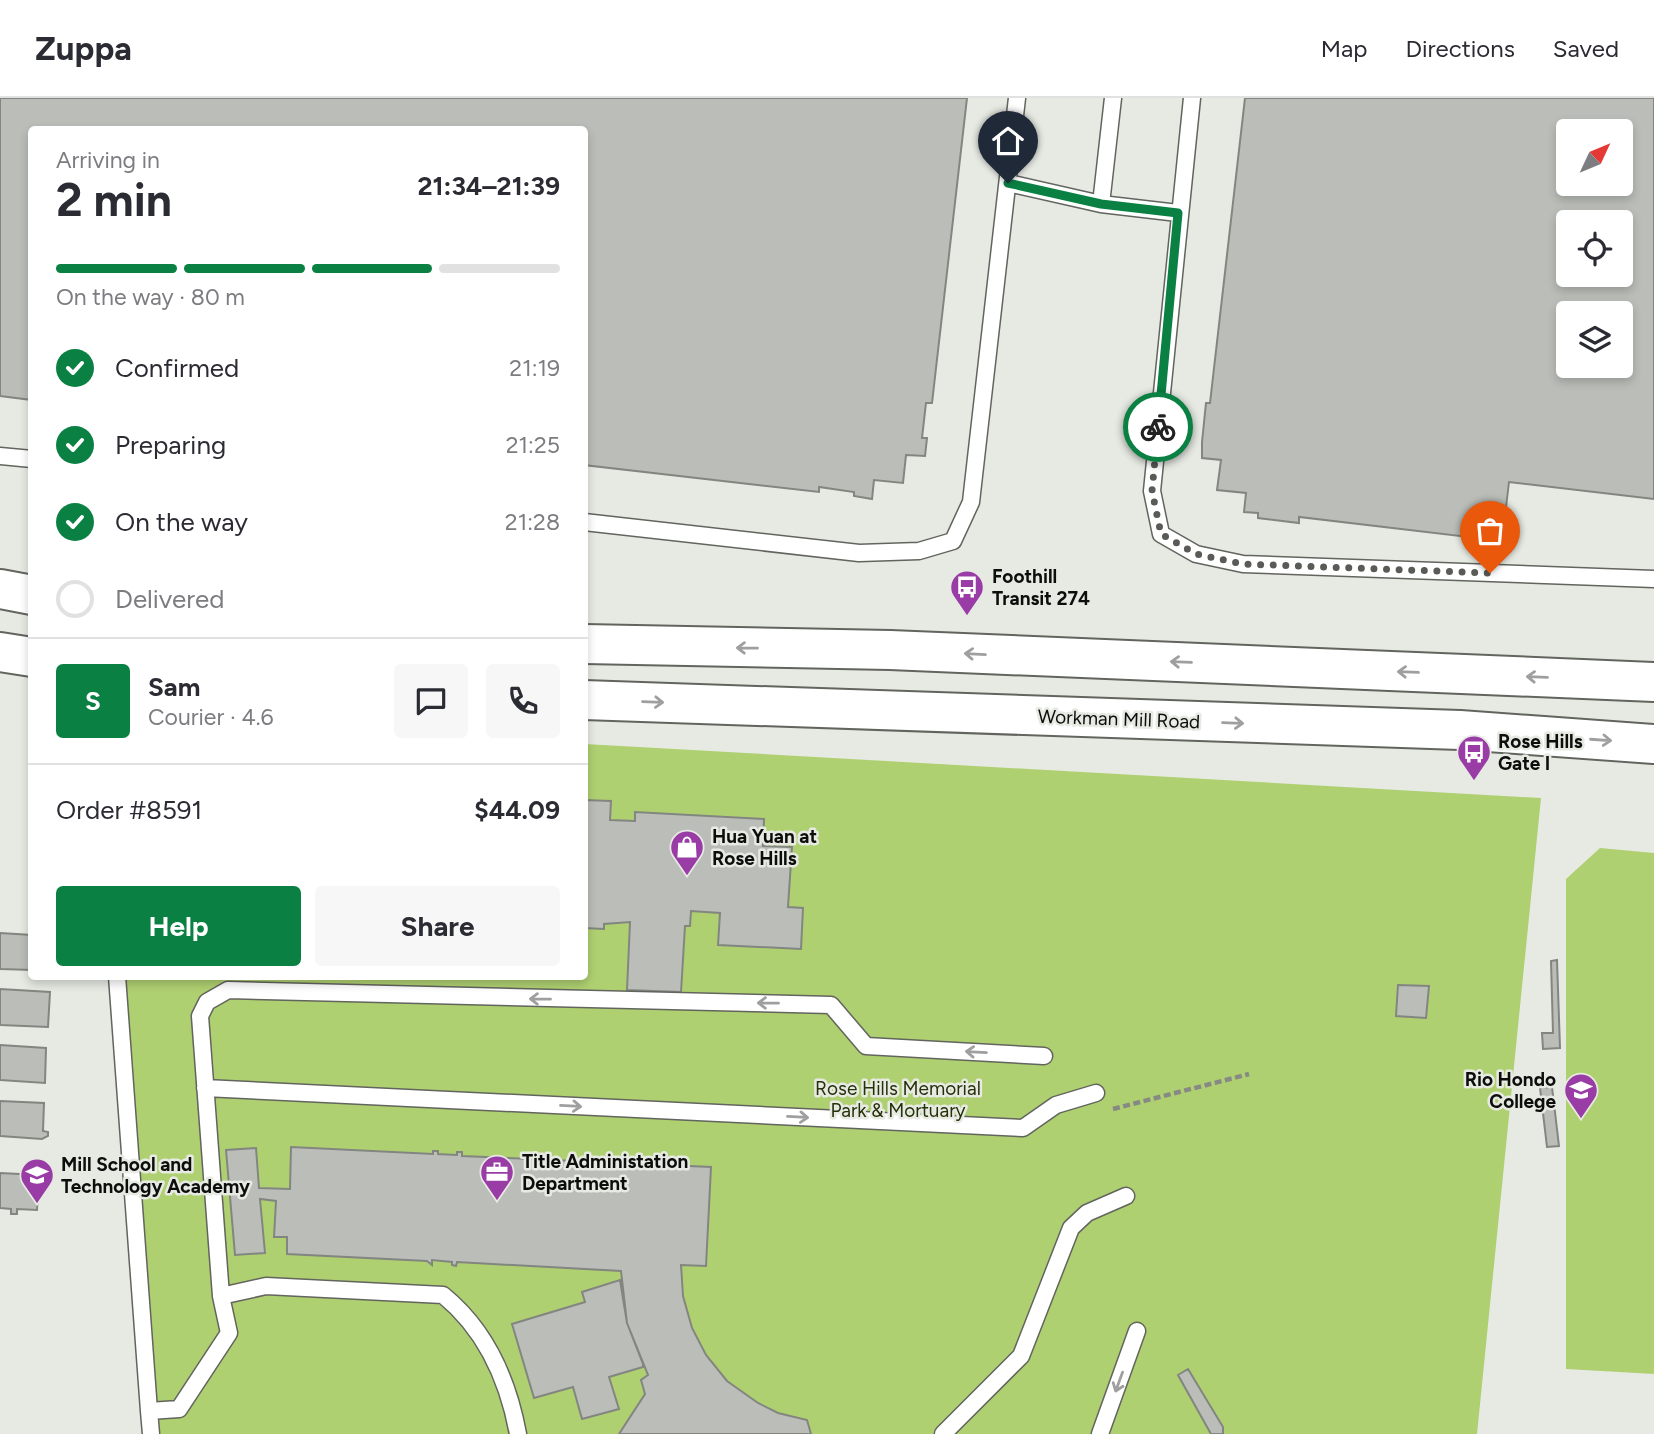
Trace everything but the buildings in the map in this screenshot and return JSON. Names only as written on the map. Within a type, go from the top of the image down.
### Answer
[{"type":"main road","points":[[0,589],[28,595]]},
{"type":"main road","points":[[588,644],[890,650],[1654,682]]},
{"type":"main road","points":[[0,652],[28,656]]},
{"type":"main road","name":"Workman Mill Road","points":[[588,700],[1460,730],[1654,744]]},
{"type":"lane","points":[[588,522],[859,553],[919,551],[953,541],[971,502],[1017,98]]},
{"type":"lane","points":[[1101,204],[1113,98]]},
{"type":"lane","points":[[1192,98],[1178,213],[1152,491],[1161,534],[1196,554],[1243,564],[1654,579]]},
{"type":"lane","points":[[1008,183],[1101,204],[1178,213]]},
{"type":"lane","points":[[0,456],[28,459]]},
{"type":"lane","points":[[117,980],[151,1434]]},
{"type":"lane","points":[[149,1410],[179,1409],[229,1333],[221,1296],[200,1016],[207,1002],[228,990],[831,1005],[866,1046],[1044,1056]]},
{"type":"lane","points":[[205,1088],[1023,1128],[1056,1105],[1096,1093]]},
{"type":"lane","points":[[943,1434],[1021,1356],[1072,1228],[1087,1213],[1126,1196]]},
{"type":"lane","points":[[221,1296],[267,1286],[443,1295],[462,1311],[490,1348],[512,1403],[518,1434]]},
{"type":"lane","points":[[1100,1434],[1137,1331]]},
{"type":"path","points":[[1099,1112],[1249,1074]]},
{"type":"green space","name":"Rose Hills Memorial Park & Mortuary","points":[[588,744],[1541,798],[1477,1434],[152,1434],[124,980],[588,980]]},
{"type":"green space","points":[[1600,848],[1654,853],[1654,1374],[1566,1369],[1566,879]]},
{"type":"way so far","points":[[1158,427],[1152,491],[1161,534],[1196,554],[1243,564],[1490,573]]},
{"type":"place","name":"Foothill Transit 274","points":[[967,617]]},
{"type":"place","name":"Rose Hills Gate I","points":[[1474,782]]},
{"type":"place","name":"Hua Yuan at Rose Hills","points":[[687,877]]},
{"type":"place","name":"Rio Hondo College","points":[[1581,1120]]},
{"type":"place","name":"Title Administation Department","points":[[497,1202]]},
{"type":"place","name":"Mill School and Technology Academy","points":[[37,1205]]},
{"type":"route","points":[[1008,183],[1101,204],[1178,213],[1158,427]]}]
